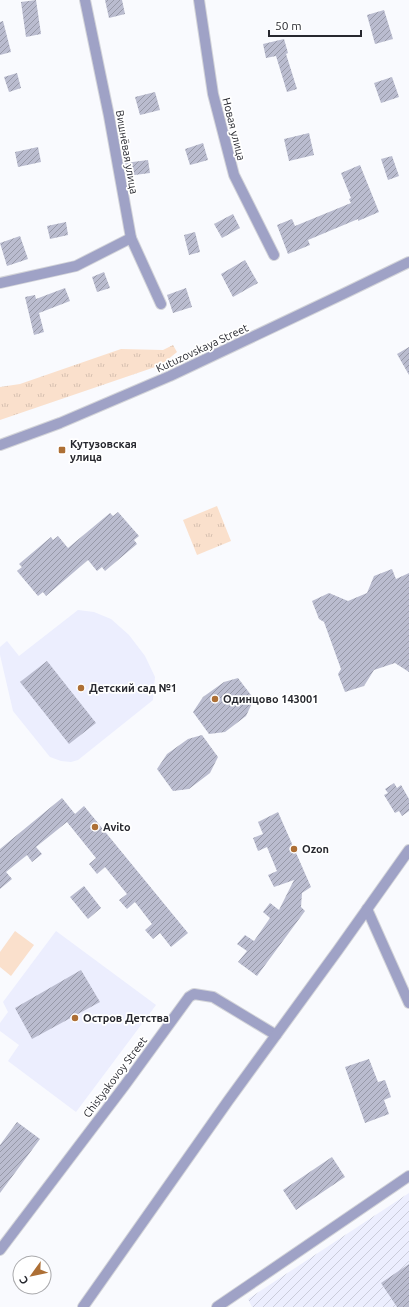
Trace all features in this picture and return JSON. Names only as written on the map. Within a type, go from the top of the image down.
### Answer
[{"type":"street","name":"Вишнёвая улица","points":[[85,0],[109,116],[131,238],[161,304]]},
{"type":"street","name":"Новая улица","points":[[199,0],[213,94],[234,175],[274,255]]},
{"type":"street","points":[[0,283],[76,266],[131,238]]},
{"type":"street","name":"Kutuzovskaya Street","points":[[0,445],[60,423],[170,376],[409,262]]},
{"type":"street","points":[[83,1307],[409,850]]},
{"type":"street","points":[[367,909],[409,1003]]},
{"type":"street","name":"Chistyakovoy Street","points":[[0,1250],[125,1085],[189,997],[194,994],[213,997],[276,1035]]},
{"type":"street","points":[[217,1307],[409,1176]]},
{"type":"shaded area","name":"Детский сад №1","points":[[78,610],[94,612],[111,619],[129,635],[145,656],[155,677],[153,700],[78,760],[71,762],[61,761],[50,757],[13,711],[0,655],[0,647],[7,641],[19,656]]},
{"type":"shaded area","name":"Остров Детства","points":[[56,931],[156,1005],[76,1112],[8,1061],[19,1045],[0,1031],[0,1023],[8,1012],[3,1002]]},
{"type":"shaded area","points":[[409,1193],[409,1307],[252,1307],[248,1299]]},
{"type":"green space","points":[[173,345],[177,352],[161,365],[0,420],[0,387],[20,384],[121,349],[163,350]]},
{"type":"green space","points":[[217,506],[231,541],[197,555],[183,520]]},
{"type":"green space","points":[[15,931],[34,945],[11,976],[0,967],[0,952]]},
{"type":"building","points":[[36,0],[41,34],[26,37],[21,2]]},
{"type":"building","points":[[105,0],[122,0],[125,14],[109,18]]},
{"type":"building","points":[[384,10],[393,39],[375,44],[367,15]]},
{"type":"building","points":[[3,21],[11,52],[0,55],[0,22]]},
{"type":"building","points":[[284,39],[288,53],[286,54],[297,89],[287,92],[276,56],[266,58],[263,44]]},
{"type":"building","points":[[17,73],[21,88],[9,92],[4,77]]},
{"type":"building","points":[[392,77],[399,97],[381,103],[374,83]]},
{"type":"building","points":[[155,92],[160,110],[140,115],[135,97]]},
{"type":"building","points":[[309,133],[314,155],[289,161],[284,139]]},
{"type":"building","points":[[203,143],[208,160],[190,165],[185,149]]},
{"type":"building","points":[[38,147],[41,162],[18,167],[15,152]]},
{"type":"building","points":[[392,156],[399,176],[388,180],[381,159]]},
{"type":"building","points":[[148,160],[150,173],[127,176],[125,163]]},
{"type":"building","points":[[360,165],[379,212],[308,240],[310,245],[288,254],[277,225],[292,219],[295,226],[351,203],[349,199],[351,198],[341,173]]},
{"type":"building","points":[[233,214],[240,228],[222,238],[214,224]]},
{"type":"building","points":[[66,222],[68,235],[50,239],[47,226]]},
{"type":"building","points":[[195,232],[200,252],[189,255],[184,235]]},
{"type":"building","points":[[20,236],[28,259],[7,266],[0,243]]},
{"type":"building","points":[[245,260],[258,283],[233,297],[221,274]]},
{"type":"building","points":[[104,272],[110,288],[97,292],[92,277]]},
{"type":"building","points":[[65,288],[70,301],[39,313],[44,332],[34,335],[25,297],[35,295],[36,299]]},
{"type":"building","points":[[186,288],[192,307],[173,313],[167,295]]},
{"type":"building","points":[[409,347],[409,375],[397,354]]},
{"type":"building","points":[[118,512],[139,536],[134,540],[137,544],[105,571],[102,567],[97,571],[88,560],[46,596],[43,592],[38,596],[17,571],[22,567],[19,564],[51,537],[53,540],[58,536],[68,548],[110,513],[113,516]]},
{"type":"building","points":[[392,569],[396,579],[409,573],[409,672],[395,663],[374,670],[364,686],[345,692],[338,674],[341,669],[324,622],[319,619],[312,601],[329,593],[348,601],[367,593],[374,576]]},
{"type":"building","points":[[47,661],[96,723],[69,744],[20,682]]},
{"type":"building","points":[[238,678],[254,699],[246,716],[225,732],[209,734],[193,712],[203,697],[224,682]]},
{"type":"building","points":[[202,735],[218,757],[210,773],[189,789],[173,791],[157,769],[167,754],[188,739]]},
{"type":"building","points":[[394,783],[397,788],[401,785],[409,799],[409,811],[402,816],[399,811],[395,813],[384,795],[388,793],[385,789]]},
{"type":"building","points":[[62,798],[75,814],[84,806],[188,933],[171,947],[160,933],[153,939],[145,930],[152,924],[135,902],[127,909],[119,900],[127,894],[105,867],[97,874],[89,864],[96,858],[67,822],[36,847],[42,854],[32,862],[27,855],[6,872],[12,879],[0,889],[0,849]]},
{"type":"building","points":[[278,812],[311,887],[302,893],[301,907],[305,911],[257,976],[238,962],[247,951],[237,944],[245,935],[254,941],[270,918],[263,912],[270,903],[279,910],[294,880],[274,887],[268,875],[277,871],[267,847],[258,851],[253,838],[263,834],[258,822]]},
{"type":"building","points":[[84,886],[101,908],[88,919],[70,897]]},
{"type":"building","points":[[81,970],[100,1002],[32,1039],[15,1008]]},
{"type":"building","points":[[369,1059],[378,1082],[385,1080],[391,1097],[384,1100],[389,1114],[365,1123],[345,1067]]},
{"type":"building","points":[[17,1122],[40,1139],[0,1193],[0,1145]]},
{"type":"building","points":[[332,1157],[345,1177],[296,1210],[283,1190]]},
{"type":"building","points":[[409,1264],[409,1307],[397,1307],[381,1283]]},
{"type":"place","name":"Кутузовская улица","points":[[62,450]]},
{"type":"place","name":"Детский сад №1","points":[[81,688]]},
{"type":"place","name":"Одинцово 143001","points":[[215,699]]},
{"type":"place","name":"Avito","points":[[95,827]]},
{"type":"place","name":"Ozon","points":[[294,849]]},
{"type":"place","name":"Остров Детства","points":[[75,1018]]}]
